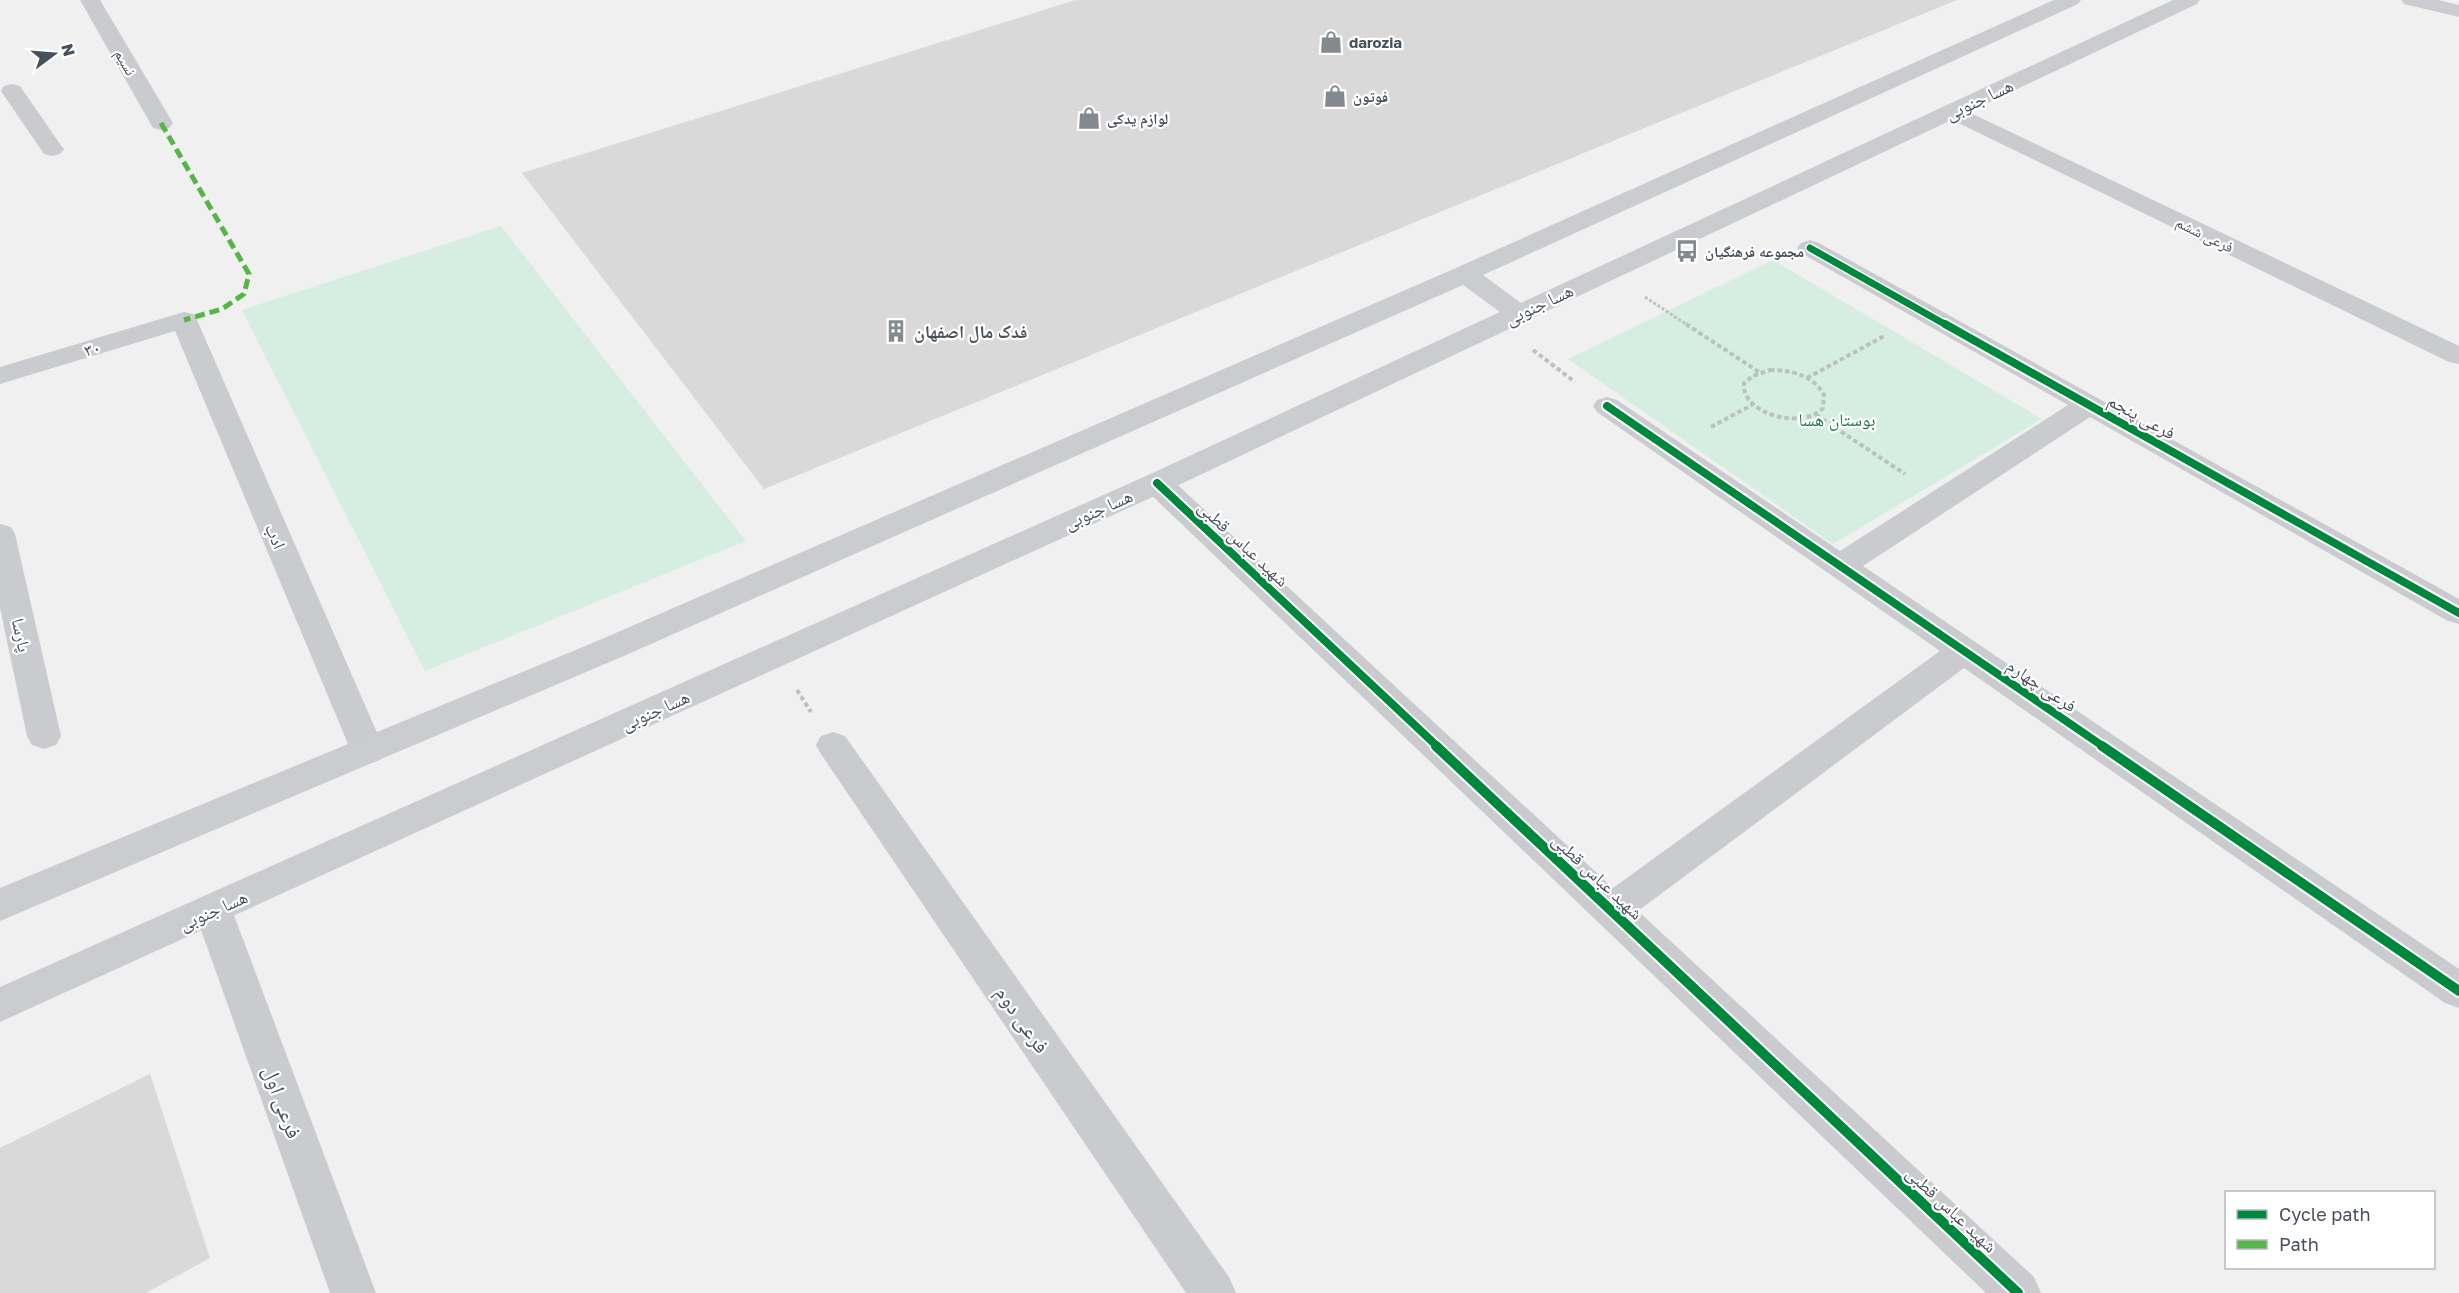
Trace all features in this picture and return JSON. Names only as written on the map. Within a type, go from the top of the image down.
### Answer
[{"type":"main road","points":[[0,905],[614,647],[1465,274],[2071,0]]},
{"type":"main road","name":"هسا جنوبی","points":[[0,1005],[1157,483],[2190,0]]},
{"type":"main road","points":[[2411,0],[2459,11]]},
{"type":"main road","points":[[1465,274],[1508,318]]},
{"type":"street","name":"نسیم","points":[[90,0],[161,123]]},
{"type":"street","points":[[12,91],[52,148]]},
{"type":"street","points":[[0,118],[26,111]]},
{"type":"street","name":"فرعی ششم","points":[[1952,111],[2459,356]]},
{"type":"street","name":"فرعی پنجم","points":[[1809,248],[2459,613]]},
{"type":"street","name":"ادب","points":[[184,321],[368,751]]},
{"type":"street","name":"۳۰","points":[[0,376],[184,321]]},
{"type":"street","points":[[1840,566],[2089,405]]},
{"type":"street","name":"فرعی چهارم","points":[[1606,406],[2459,991]]},
{"type":"street","name":"شهید عباس قطبی","points":[[1157,483],[2018,1293]]},
{"type":"street","name":"پارسا","points":[[0,534],[45,736]]},
{"type":"street","points":[[1611,910],[1964,651]]},
{"type":"street","name":"فرعی دوم","points":[[833,745],[1213,1293]]},
{"type":"street","name":"فرعی اول","points":[[213,910],[353,1293]]},
{"type":"path","points":[[1666,311],[1760,372]]},
{"type":"path","points":[[1508,318],[1606,406]]},
{"type":"path","points":[[1807,378],[1894,331]]},
{"type":"path","points":[[1783,370],[1807,378],[1824,392],[1826,401],[1823,409],[1816,415],[1791,420],[1776,417],[1752,405],[1745,398],[1743,390],[1750,377],[1760,372],[1783,370]]},
{"type":"path","points":[[1704,431],[1752,405]]},
{"type":"path","points":[[1816,415],[1908,476]]},
{"type":"path","points":[[774,656],[833,745]]},
{"type":"green space","points":[[501,226],[746,541],[425,671],[242,310]]},
{"type":"green space","name":"بوستان هسا","points":[[1773,260],[2042,419],[1833,544],[1568,359]]},
{"type":"building","name":"فدک مال اصفهان","points":[[1076,0],[1957,0],[764,489],[522,173]]},
{"type":"building","points":[[150,1074],[210,1258],[146,1293],[0,1293],[0,1148]]},
{"type":"marked path","points":[[161,123],[249,274],[244,294],[222,309],[184,320]]},
{"type":"cycle path","points":[[1810,248],[2459,613]]},
{"type":"cycle path","points":[[1607,406],[2459,991]]},
{"type":"cycle path","points":[[1157,483],[2018,1293]]},
{"type":"place","name":"darozia","points":[[1331,42]]},
{"type":"place","name":"فوتون","points":[[1335,96]]},
{"type":"place","name":"لوازم یدکی","points":[[1089,118]]},
{"type":"place","name":"مجموعه فرهنگیان","points":[[1687,251]]},
{"type":"place","name":"فدک مال اصفهان","points":[[896,331]]}]
